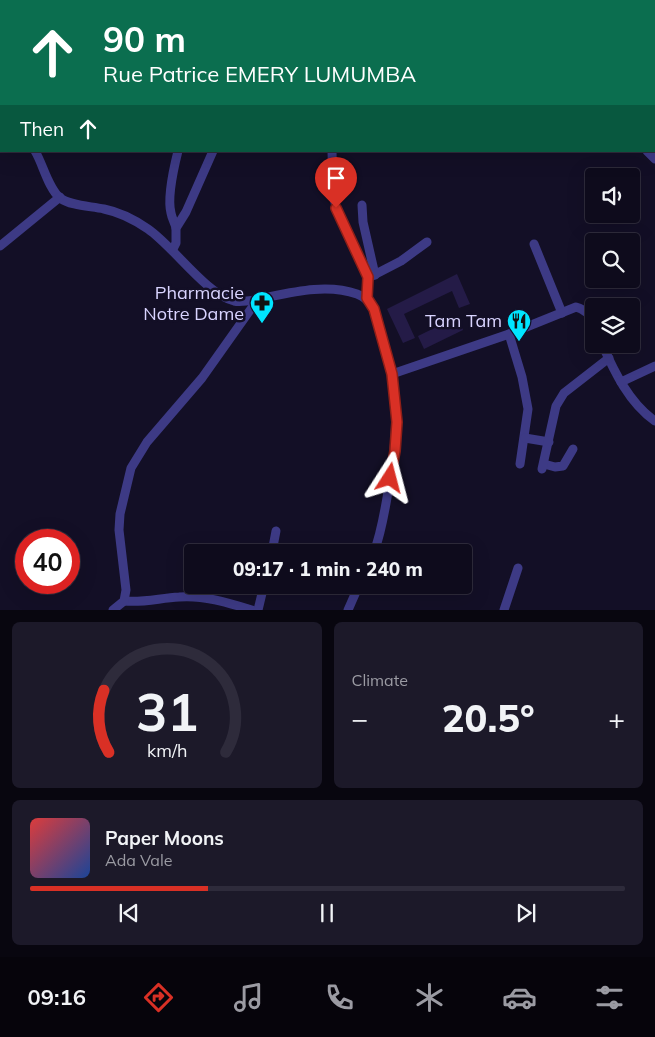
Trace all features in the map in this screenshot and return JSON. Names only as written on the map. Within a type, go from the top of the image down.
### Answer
[{"type":"street","points":[[35,152],[54,190],[60,198],[121,214],[148,229],[173,249],[218,295],[236,301],[299,291],[333,290],[344,291],[367,298],[374,309],[392,374],[397,422],[395,451],[384,521],[377,544]]},
{"type":"street","points":[[173,249],[176,243],[176,228],[170,212],[170,204],[178,152]]},
{"type":"street","points":[[176,228],[186,212],[213,152]]},
{"type":"street","points":[[332,152],[333,192],[336,208],[372,276]]},
{"type":"street","points":[[0,246],[60,198]]},
{"type":"street","points":[[362,205],[372,276],[367,298]]},
{"type":"street","points":[[372,276],[400,261],[427,242]]},
{"type":"street","points":[[534,244],[562,313]]},
{"type":"street","points":[[113,610],[124,601],[126,590],[119,530],[120,514],[131,468],[147,442],[202,378],[258,299]]},
{"type":"street","points":[[392,374],[508,334],[576,307],[585,311]]},
{"type":"street","points":[[508,334],[526,394],[528,409],[520,464]]},
{"type":"street","points":[[606,353],[621,382],[637,404],[655,420]]},
{"type":"street","points":[[574,449],[563,466],[543,466],[556,406],[564,393],[608,358]]},
{"type":"street","points":[[621,382],[655,366]]},
{"type":"street","points":[[525,438],[549,442]]},
{"type":"street","points":[[274,544],[276,531]]},
{"type":"street","points":[[504,610],[518,568]]},
{"type":"street","points":[[258,610],[262,594]]},
{"type":"street","points":[[348,610],[355,594]]},
{"type":"street","points":[[124,601],[146,602],[179,596],[220,601],[252,610]]},
{"type":"building","points":[[457,274],[470,304],[459,308],[452,291],[404,314],[415,338],[403,343],[387,309]]},
{"type":"building","points":[[457,317],[463,330],[424,349],[418,336]]},
{"type":"place","name":"Pharmacie Notre Dame","points":[[262,324]]},
{"type":"place","name":"Tam Tam","points":[[519,342]]},
{"type":"route","points":[[336,208],[368,277],[367,298],[374,309],[392,374],[397,422],[395,451],[390,478]]}]
